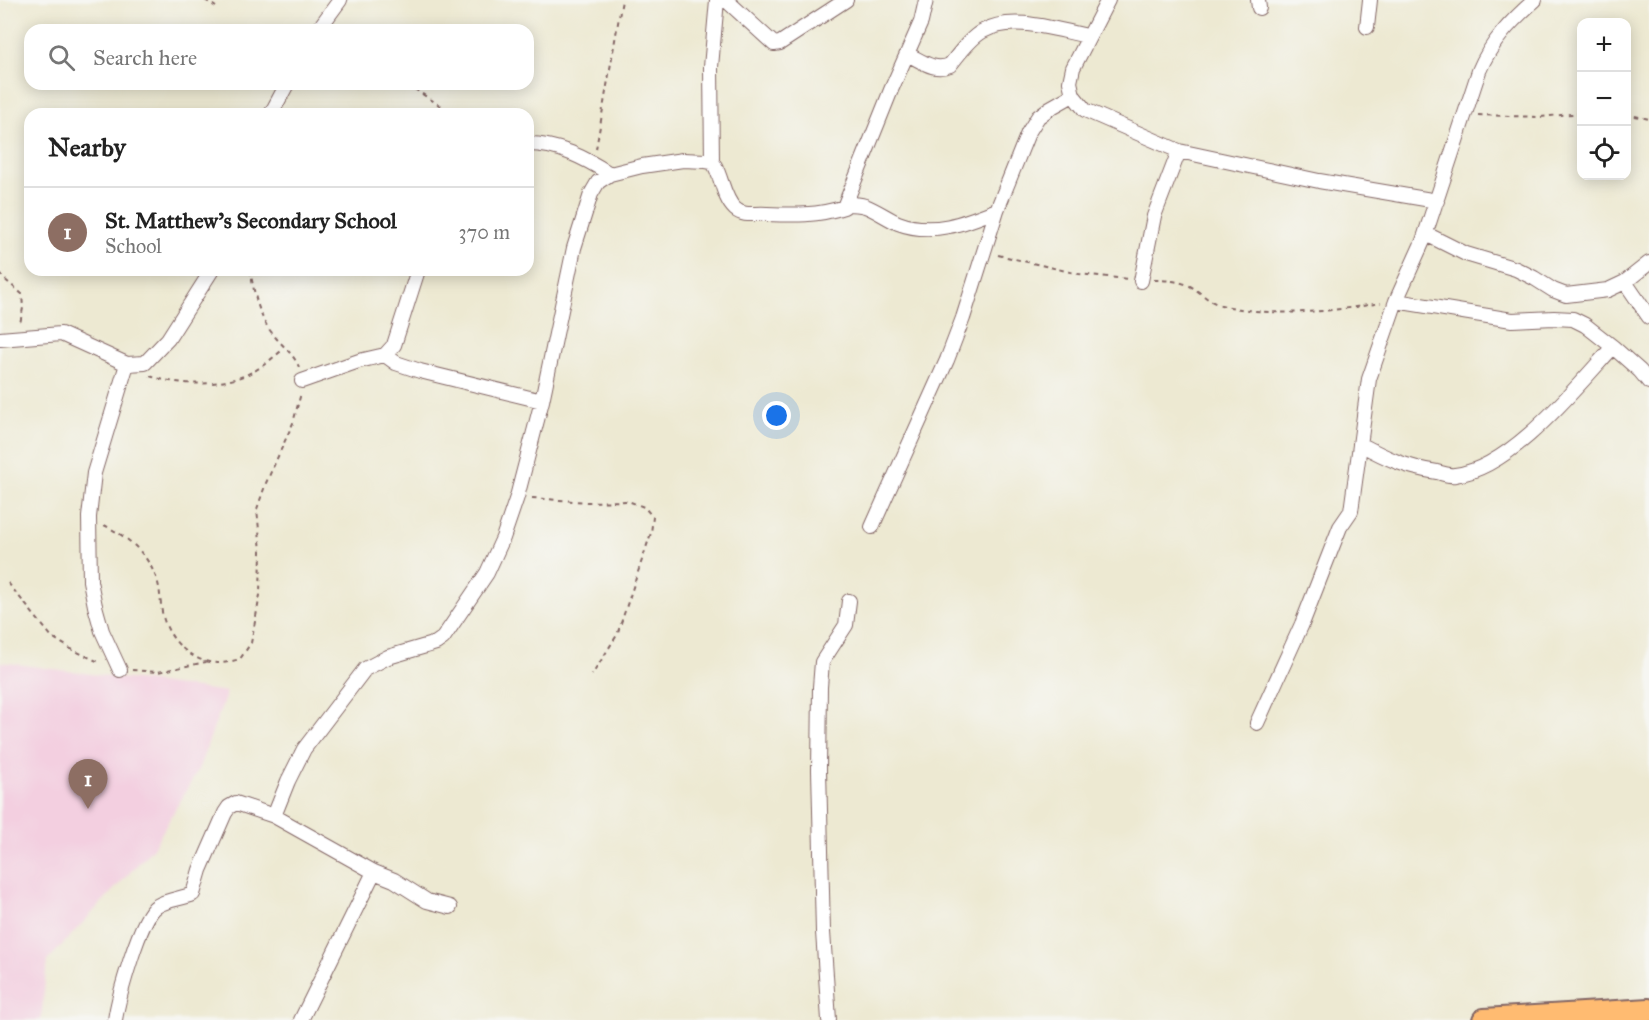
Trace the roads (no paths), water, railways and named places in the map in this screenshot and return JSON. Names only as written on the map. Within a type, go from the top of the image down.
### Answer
[{"type":"highway","points":[[1484,1020],[1649,1010]]},
{"type":"street","points":[[322,24],[340,0]]},
{"type":"street","points":[[717,0],[711,67],[712,162],[729,202],[735,209],[747,214],[790,216],[814,214],[842,208],[846,204],[891,90],[921,22],[926,0]]},
{"type":"street","points":[[726,0],[774,44],[780,43],[846,0]]},
{"type":"street","points":[[1108,0],[1072,68],[1070,82],[1074,96],[1084,110],[1179,151],[1319,181],[1437,201]]},
{"type":"street","points":[[1367,27],[1370,0]]},
{"type":"street","points":[[1257,723],[1310,604],[1340,527],[1351,511],[1370,379],[1396,301],[1426,234],[1464,113],[1488,51],[1504,29],[1535,0]]},
{"type":"street","points":[[907,54],[935,68],[943,68],[950,65],[981,32],[998,25],[1025,24],[1088,36]]},
{"type":"street","points":[[274,108],[284,90]]},
{"type":"street","points":[[872,527],[947,360],[986,252],[998,210],[1028,133],[1038,117],[1074,96]]},
{"type":"street","points":[[534,144],[565,150],[610,174]]},
{"type":"street","points":[[1141,281],[1154,216],[1179,151]]},
{"type":"street","points":[[274,816],[304,749],[365,669],[388,657],[436,643],[443,638],[487,573],[503,538],[517,497],[542,401],[574,248],[585,208],[598,182],[610,174],[682,160],[712,162]]},
{"type":"street","points":[[846,204],[865,206],[899,223],[919,229],[953,225],[998,210]]},
{"type":"street","points":[[1426,234],[1466,254],[1516,269],[1566,296],[1608,290],[1625,282],[1649,263]]},
{"type":"street","points":[[0,339],[61,334],[134,365],[150,360],[168,339],[208,276]]},
{"type":"street","points":[[302,381],[385,354],[394,345],[416,276]]},
{"type":"street","points":[[1625,282],[1649,317]]},
{"type":"street","points":[[1396,301],[1512,320],[1554,318],[1573,320],[1585,325],[1640,370],[1649,382]]},
{"type":"street","points":[[1360,444],[1397,463],[1422,470],[1454,475],[1477,469],[1510,450],[1536,429],[1613,348]]},
{"type":"street","points":[[385,354],[396,363],[420,371],[542,401]]},
{"type":"street","points":[[120,670],[102,631],[95,606],[90,581],[89,517],[94,473],[134,365]]},
{"type":"street","points":[[829,1020],[823,932],[819,770],[820,687],[822,662],[846,625],[849,601]]},
{"type":"street","points":[[115,1020],[118,1000],[135,947],[151,912],[159,905],[193,894],[200,870],[229,807],[236,803],[274,816],[374,872],[394,880],[427,901],[450,907]]},
{"type":"street","points":[[301,1020],[374,872]]},
{"type":"place","name":"St. Matthew's Secondary School","points":[[88,809]]}]
